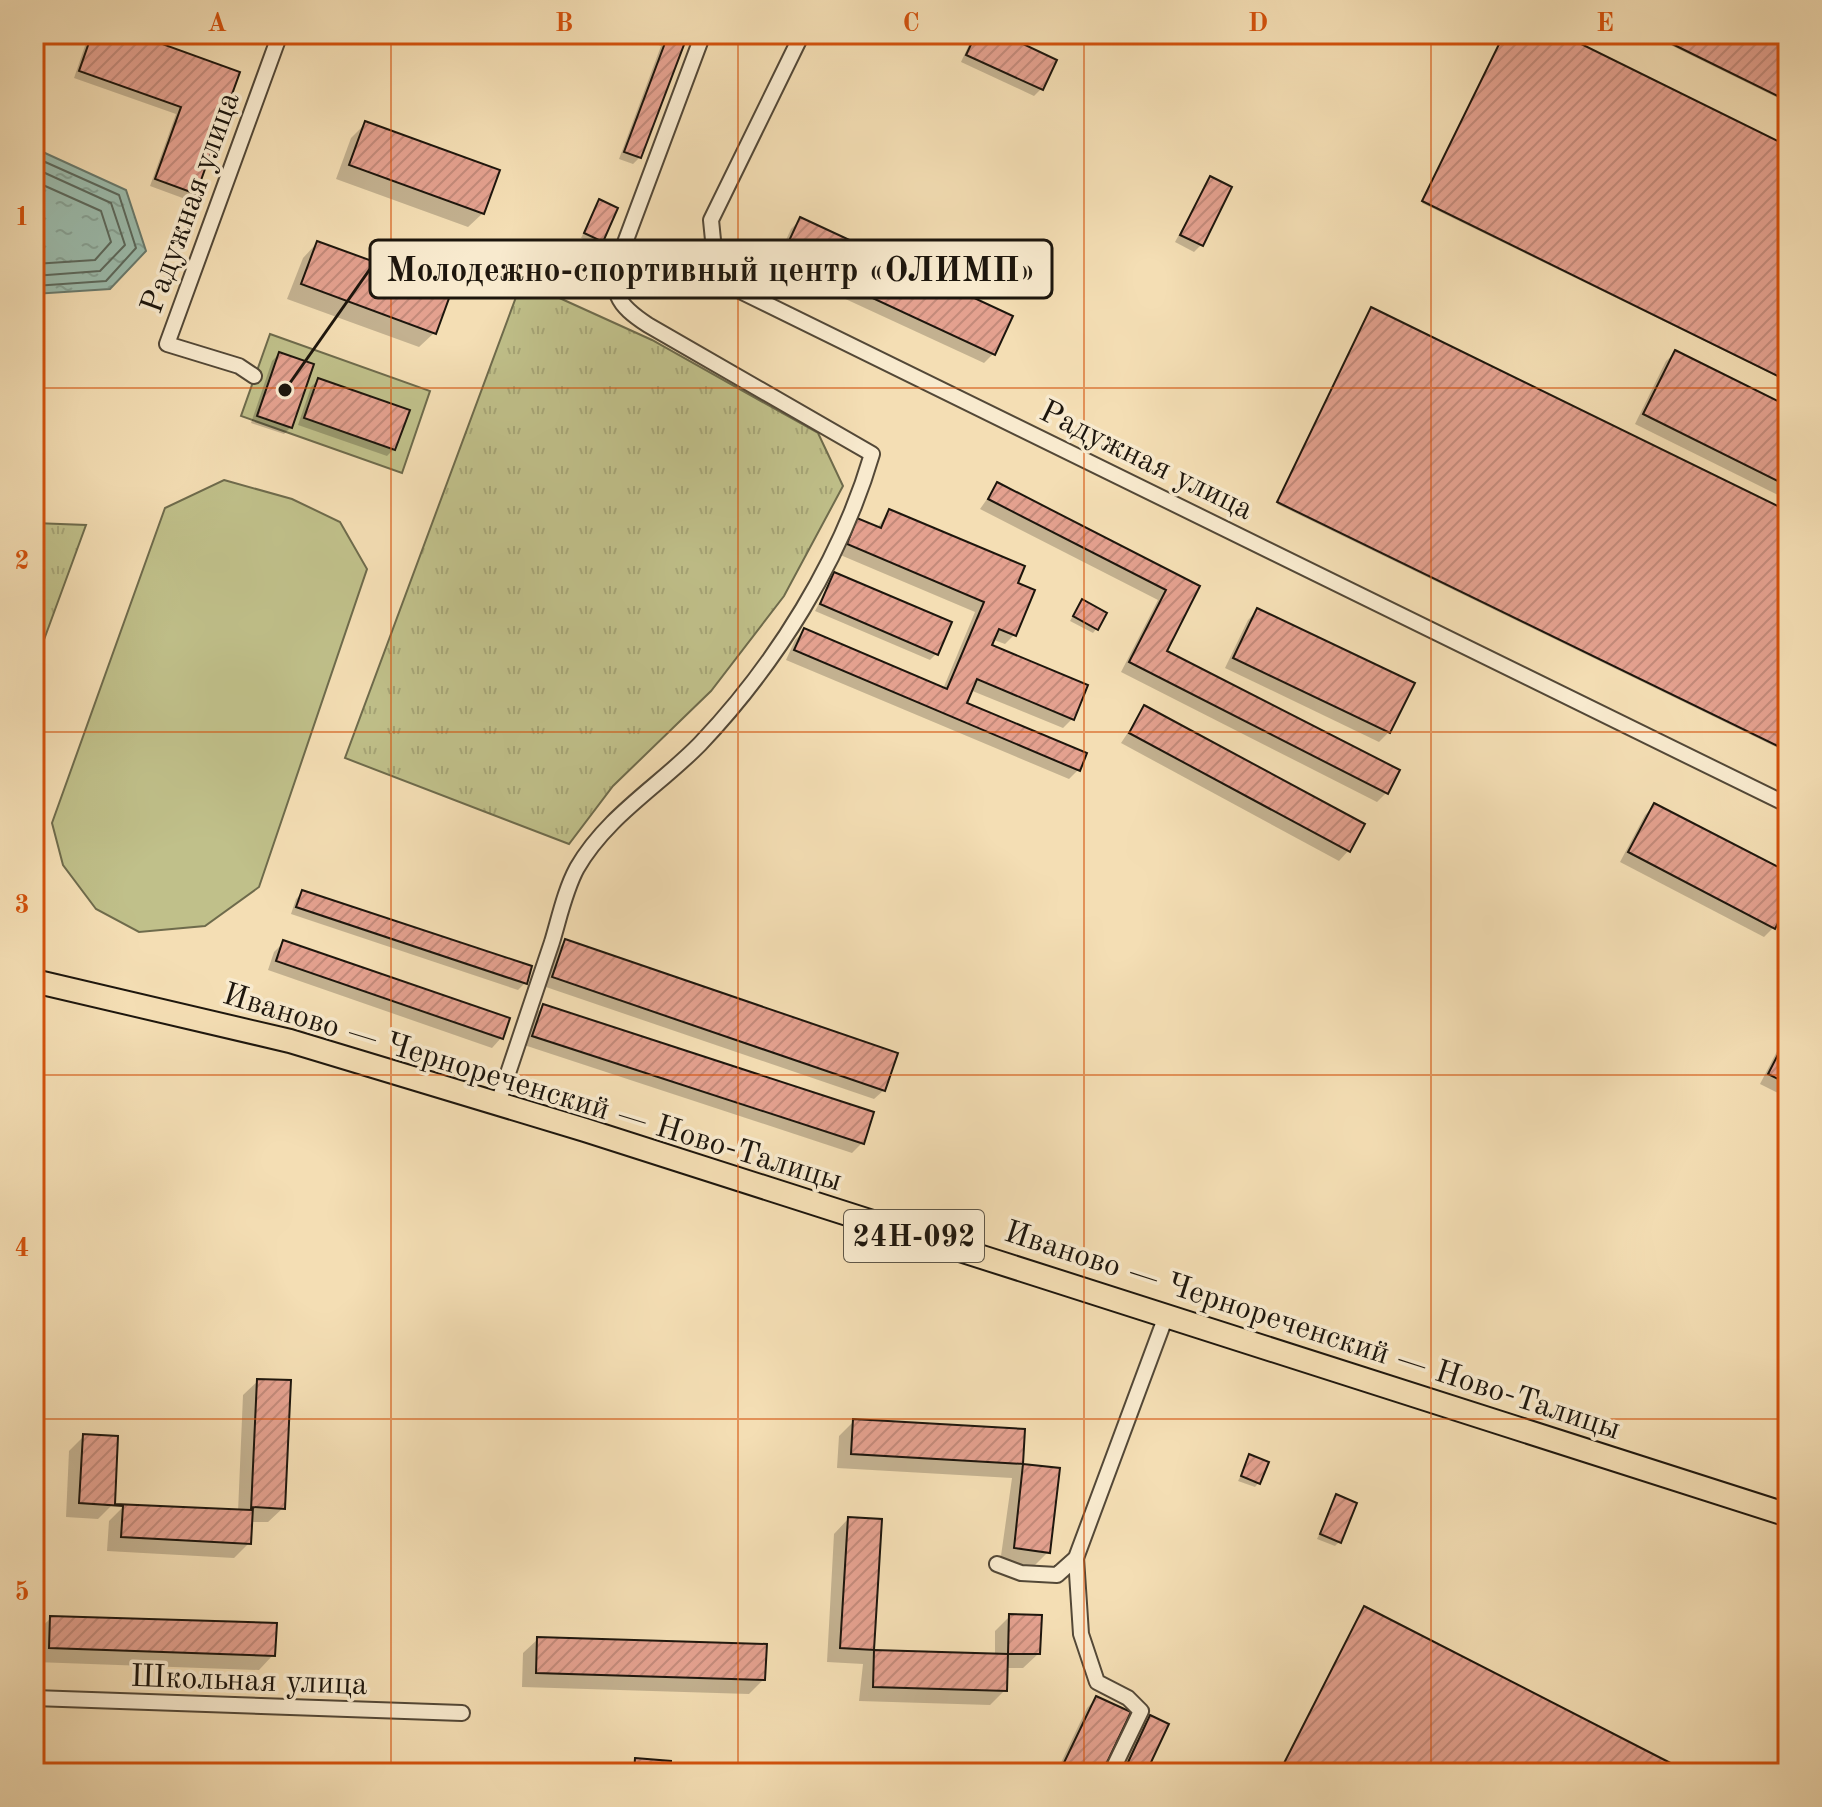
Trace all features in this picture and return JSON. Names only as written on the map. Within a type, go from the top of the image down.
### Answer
[{"type":"main road","name":"Иваново — Чернореченский — Ново-Талицы","points":[[34,981],[290,1041],[498,1103],[1788,1515]]},
{"type":"street","name":"Радужная улица","points":[[254,376],[239,366],[167,344],[280,34]]},
{"type":"street","points":[[498,1103],[576,870],[600,834],[698,746],[739,701],[823,571],[861,491],[872,454],[648,325],[627,311],[618,296],[613,281],[620,256],[703,34]]},
{"type":"street","name":"Радужная улица","points":[[802,34],[711,220],[715,260],[722,275],[742,292],[1619,719],[1788,805]]},
{"type":"street","points":[[1111,1773],[1141,1711],[1128,1698],[1097,1682],[1081,1634],[1076,1558],[1166,1316]]},
{"type":"street","points":[[997,1564],[1021,1573],[1057,1575],[1076,1558]]},
{"type":"street","name":"Школьная улица","points":[[34,1698],[462,1713]]},
{"type":"green space","points":[[522,281],[652,340],[818,433],[843,486],[784,596],[711,691],[613,786],[569,844],[345,758]]},
{"type":"green space","points":[[270,334],[430,391],[402,473],[241,416]]},
{"type":"green space","points":[[224,480],[292,499],[340,522],[367,569],[259,887],[205,926],[139,932],[96,909],[63,865],[52,823],[165,508]]},
{"type":"green space","points":[[34,523],[86,525],[34,667]]},
{"type":"water","points":[[34,148],[126,190],[146,251],[110,289],[34,294]]},
{"type":"building","points":[[92,34],[153,34],[151,40],[240,72],[196,194],[155,179],[181,107],[79,71]]},
{"type":"building","points":[[664,34],[691,34],[688,43]]},
{"type":"building","points":[[976,34],[1002,34],[1057,60],[1043,90],[966,55]]},
{"type":"building","points":[[1504,34],[1561,34],[1788,146],[1788,381],[1422,201]]},
{"type":"building","points":[[1652,34],[1788,34],[1788,101]]},
{"type":"building","points":[[668,35],[685,42],[641,158],[624,152]]},
{"type":"building","points":[[365,121],[500,170],[484,214],[349,165]]},
{"type":"building","points":[[1210,176],[1232,187],[1203,246],[1180,235]]},
{"type":"building","points":[[599,199],[618,208],[603,242],[584,233]]},
{"type":"building","points":[[800,217],[1013,316],[995,355],[782,256]]},
{"type":"building","points":[[317,241],[452,290],[436,334],[301,284]]},
{"type":"building","points":[[1371,307],[1788,511],[1788,751],[1277,502]]},
{"type":"building","points":[[1675,350],[1788,406],[1788,486],[1643,414]]},
{"type":"building","points":[[279,352],[314,364],[292,428],[257,416]]},
{"type":"building","points":[[318,378],[410,410],[395,450],[304,418]]},
{"type":"building","points":[[997,482],[1200,586],[1167,651],[1400,770],[1388,794],[1129,662],[1166,590],[988,499]]},
{"type":"building","points":[[889,509],[1025,566],[1018,583],[1035,590],[1016,636],[999,629],[992,645],[1088,685],[1074,720],[977,679],[967,703],[1087,753],[1080,771],[794,650],[804,628],[947,689],[984,602],[847,544],[857,518],[881,528]]},
{"type":"building","points":[[834,572],[952,622],[938,655],[820,604]]},
{"type":"building","points":[[1082,599],[1107,613],[1098,630],[1073,616]]},
{"type":"building","points":[[1257,608],[1415,683],[1390,733],[1233,658]]},
{"type":"building","points":[[1144,705],[1365,824],[1350,852],[1129,733]]},
{"type":"building","points":[[1654,803],[1788,872],[1788,904],[1775,929],[1628,852]]},
{"type":"building","points":[[302,890],[532,966],[527,984],[296,907]]},
{"type":"building","points":[[565,939],[898,1053],[885,1091],[552,977]]},
{"type":"building","points":[[283,940],[510,1018],[503,1039],[276,961]]},
{"type":"building","points":[[543,1004],[874,1112],[864,1144],[532,1036]]},
{"type":"building","points":[[1788,1035],[1788,1084],[1768,1074]]},
{"type":"building","points":[[257,1379],[291,1380],[285,1509],[253,1507],[251,1544],[121,1537],[123,1506],[79,1503],[83,1434],[118,1436],[115,1504],[251,1510]]},
{"type":"building","points":[[853,1419],[1025,1429],[1023,1464],[851,1454]]},
{"type":"building","points":[[1249,1454],[1269,1462],[1260,1484],[1241,1476]]},
{"type":"building","points":[[1023,1464],[1060,1468],[1050,1553],[1014,1548]]},
{"type":"building","points":[[1336,1494],[1357,1503],[1341,1543],[1320,1534]]},
{"type":"building","points":[[848,1517],[882,1519],[874,1650],[840,1648]]},
{"type":"building","points":[[1364,1606],[1690,1773],[1279,1773]]},
{"type":"building","points":[[1009,1614],[1042,1615],[1040,1654],[1008,1654]]},
{"type":"building","points":[[50,1616],[277,1623],[275,1656],[49,1648]]},
{"type":"building","points":[[537,1637],[767,1644],[765,1680],[536,1673]]},
{"type":"building","points":[[874,1650],[1008,1654],[1007,1691],[873,1687]]},
{"type":"building","points":[[1096,1696],[1131,1712],[1102,1773],[1059,1773]]},
{"type":"building","points":[[1150,1715],[1169,1724],[1146,1773],[1123,1773]]},
{"type":"building","points":[[635,1758],[671,1761],[670,1773],[634,1773]]},
{"type":"place","name":"Молодежно-спортивный центр «ОЛИМП»","points":[[285,390]]}]
